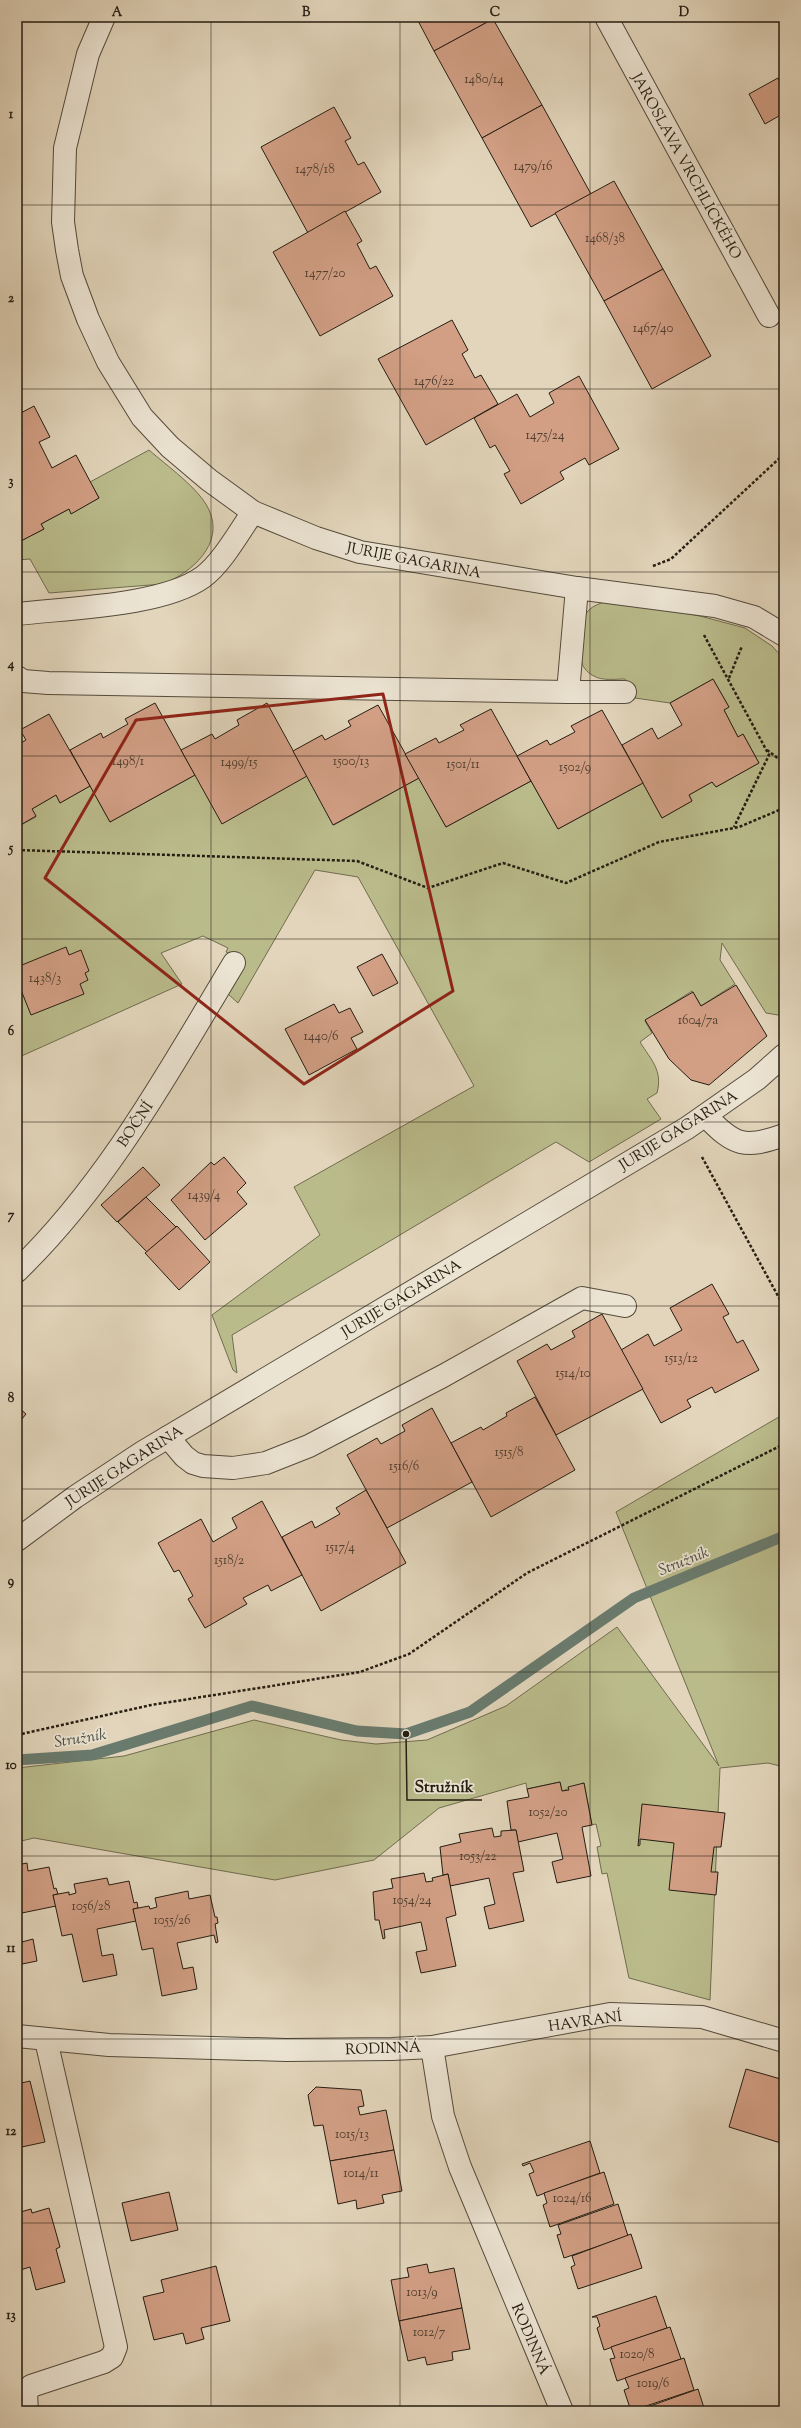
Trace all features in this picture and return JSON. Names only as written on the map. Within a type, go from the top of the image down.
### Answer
[{"type":"street","name":"JURIJE GAGARINA","points":[[104,17],[88,54],[65,148],[63,222],[72,276],[88,319],[108,362],[142,418],[170,447],[203,476],[252,512],[316,538],[360,552],[577,588],[684,600],[715,606],[754,617],[784,635]]},
{"type":"street","name":"JAROSLAVA VRCHLICKÉHO","points":[[606,17],[769,316]]},
{"type":"street","points":[[17,614],[148,598],[187,586],[204,576],[229,548],[252,512]]},
{"type":"street","points":[[568,692],[577,588]]},
{"type":"street","points":[[17,677],[23,681],[48,683],[625,692]]},
{"type":"street","name":"BOČNÍ","points":[[17,1271],[41,1248],[112,1159],[147,1109],[234,963]]},
{"type":"street","name":"JURIJE GAGARINA","points":[[17,1540],[75,1497],[168,1437],[706,1116],[757,1079],[784,1055]]},
{"type":"street","points":[[706,1116],[723,1135],[743,1144],[753,1145],[784,1135]]},
{"type":"street","points":[[168,1437],[184,1456],[193,1463],[203,1466],[233,1468],[266,1463],[309,1446],[442,1376],[582,1298],[625,1306]]},
{"type":"street","name":"HAVRANÍ","points":[[432,2046],[610,2014],[702,2017],[784,2041]]},
{"type":"street","name":"RODINNÁ","points":[[17,2036],[108,2045],[286,2050],[432,2046],[443,2116],[460,2167],[562,2411]]},
{"type":"street","points":[[27,2411],[26,2394],[31,2386],[104,2362],[112,2357],[116,2347],[46,2040]]},
{"type":"path","points":[[650,568],[671,559],[784,454]]},
{"type":"path","points":[[684,600],[769,755],[733,828]]},
{"type":"path","points":[[766,750],[784,763]]},
{"type":"path","points":[[17,850],[357,861],[428,888],[503,863],[566,883],[659,842],[733,828],[784,808]]},
{"type":"path","points":[[687,1128],[784,1307]]},
{"type":"path","points":[[17,1735],[150,1705],[360,1672],[408,1654],[527,1573],[784,1444]]},
{"type":"highlighted area","points":[[383,694],[453,991],[304,1084],[45,878],[136,720]]},
{"type":"green space","points":[[149,450],[191,486],[205,502],[209,510],[213,522],[212,534],[209,545],[202,556],[184,573],[163,584],[49,593],[30,559],[17,560],[17,543],[44,529],[41,524],[69,509],[72,513],[99,498],[90,482]]},
{"type":"green space","points":[[612,600],[700,616],[745,628],[772,646],[784,659],[784,1016],[766,1013],[722,943],[720,960],[735,984],[701,1006],[692,991],[645,1021],[652,1033],[640,1042],[655,1066],[658,1078],[657,1093],[647,1099],[661,1119],[589,1162],[556,1142],[232,1335],[237,1373],[233,1370],[212,1315],[320,1235],[294,1187],[474,1086],[358,877],[315,870],[238,1003],[228,994],[243,960],[226,952],[228,948],[203,936],[161,953],[182,984],[17,1058],[17,827],[36,817],[32,809],[56,795],[60,803],[90,786],[110,822],[195,775],[307,776],[334,825],[419,778],[446,827],[531,781],[558,829],[643,783],[662,818],[692,801],[689,795],[712,782],[716,787],[759,763],[743,734],[738,737],[724,710],[729,707],[713,679],[670,703],[635,698],[625,679],[601,679],[586,671],[581,657],[580,634],[586,613],[592,607]]},
{"type":"green space","points":[[784,1414],[784,1767],[768,1763],[720,1768],[710,2000],[629,1978],[607,1873],[602,1874],[597,1847],[601,1846],[596,1824],[592,1825],[584,1783],[562,1791],[560,1782],[527,1789],[526,1783],[439,1808],[374,1860],[275,1880],[34,1838],[17,1842],[17,1768],[124,1756],[254,1720],[341,1740],[376,1744],[427,1740],[506,1706],[617,1627],[719,1766],[616,1512]]},
{"type":"building","points":[[416,17],[493,17],[493,19],[434,51]]},
{"type":"building","points":[[493,19],[542,105],[482,138],[434,51]]},
{"type":"building","points":[[778,78],[784,89],[784,113],[765,124],[749,94]]},
{"type":"building","points":[[542,105],[591,194],[531,227],[482,138]]},
{"type":"building","points":[[334,107],[351,138],[345,141],[358,165],[364,162],[381,192],[308,233],[261,147]]},
{"type":"building","points":[[614,181],[663,269],[604,301],[555,213]]},
{"type":"building","points":[[345,211],[362,241],[357,244],[370,269],[376,266],[393,296],[320,336],[273,252]]},
{"type":"building","points":[[663,269],[711,356],[652,389],[604,301]]},
{"type":"building","points":[[452,320],[468,350],[462,354],[475,378],[481,375],[498,404],[426,445],[378,359]]},
{"type":"building","points":[[579,376],[619,449],[589,465],[585,458],[560,472],[564,479],[521,504],[504,474],[510,471],[495,445],[490,448],[474,418],[517,394],[530,417],[554,403],[549,393]]},
{"type":"building","points":[[34,406],[50,437],[39,442],[52,468],[76,455],[99,498],[71,514],[69,509],[41,524],[44,529],[17,543],[17,415]]},
{"type":"building","points":[[713,679],[729,707],[724,710],[738,737],[743,734],[759,763],[716,787],[712,782],[689,795],[692,801],[662,818],[622,745],[652,728],[658,739],[682,725],[670,703]]},
{"type":"building","points":[[155,703],[195,775],[110,822],[70,750],[101,733],[103,738],[128,724],[125,719]]},
{"type":"building","points":[[267,703],[307,776],[222,824],[181,750],[212,734],[215,739],[239,725],[237,720]]},
{"type":"building","points":[[378,705],[419,778],[333,825],[293,751],[322,735],[325,740],[351,726],[348,721]]},
{"type":"building","points":[[491,709],[531,781],[446,827],[405,754],[436,738],[439,743],[464,730],[460,725]]},
{"type":"building","points":[[602,710],[643,783],[558,829],[517,756],[547,740],[550,745],[575,732],[571,726]]},
{"type":"building","points":[[49,714],[90,786],[60,803],[56,795],[32,809],[36,816],[17,827],[17,745],[26,740],[20,730]]},
{"type":"building","points":[[66,947],[69,955],[81,950],[89,971],[85,973],[88,980],[80,984],[84,994],[31,1015],[17,980],[17,967]]},
{"type":"building","points":[[382,954],[398,983],[373,996],[357,967]]},
{"type":"building","points":[[736,985],[767,1036],[709,1085],[691,1080],[669,1059],[645,1020],[693,992],[701,1006]]},
{"type":"building","points":[[334,1004],[339,1013],[350,1008],[363,1032],[351,1038],[357,1049],[309,1075],[285,1029]]},
{"type":"building","points":[[224,1157],[246,1183],[237,1192],[247,1204],[205,1240],[171,1200],[211,1162],[214,1165]]},
{"type":"building","points":[[143,1167],[160,1185],[117,1222],[101,1205]]},
{"type":"building","points":[[146,1197],[176,1227],[147,1252],[118,1222]]},
{"type":"building","points":[[177,1226],[210,1262],[179,1290],[145,1253]]},
{"type":"building","points":[[712,1284],[729,1314],[723,1317],[737,1343],[743,1340],[759,1370],[715,1393],[712,1387],[687,1400],[691,1407],[661,1423],[621,1350],[648,1334],[654,1346],[682,1330],[670,1308]]},
{"type":"building","points":[[602,1314],[643,1389],[556,1435],[517,1361],[547,1344],[551,1350],[575,1337],[572,1331]]},
{"type":"building","points":[[535,1397],[575,1470],[491,1517],[451,1443],[481,1427],[483,1430],[507,1416],[506,1413]]},
{"type":"building","points":[[17,1406],[26,1414],[17,1425]]},
{"type":"building","points":[[432,1408],[472,1482],[387,1528],[347,1455],[377,1438],[381,1444],[405,1431],[402,1425]]},
{"type":"building","points":[[366,1490],[406,1563],[321,1611],[282,1537],[312,1521],[315,1528],[340,1514],[336,1508]]},
{"type":"building","points":[[262,1501],[302,1575],[271,1591],[268,1585],[243,1598],[247,1604],[205,1628],[188,1599],[193,1596],[179,1570],[174,1572],[158,1543],[201,1519],[213,1542],[237,1528],[232,1518]]},
{"type":"building","points":[[560,1782],[562,1791],[569,1790],[568,1787],[584,1783],[592,1825],[582,1827],[591,1876],[557,1883],[552,1862],[563,1859],[557,1833],[518,1842],[516,1830],[511,1830],[507,1801],[529,1797],[527,1789]]},
{"type":"building","points":[[642,1804],[725,1813],[721,1847],[714,1847],[711,1872],[718,1872],[716,1895],[669,1890],[674,1843],[640,1839],[640,1845],[638,1846]]},
{"type":"building","points":[[492,1828],[494,1837],[501,1836],[501,1831],[516,1830],[524,1871],[513,1873],[524,1921],[489,1929],[484,1907],[495,1904],[489,1878],[450,1886],[448,1874],[443,1875],[440,1847],[461,1842],[459,1834]]},
{"type":"building","points":[[27,1863],[28,1871],[49,1867],[54,1889],[56,1888],[58,1894],[53,1895],[56,1906],[17,1914],[17,1865]]},
{"type":"building","points":[[424,1873],[426,1882],[433,1881],[432,1878],[448,1874],[456,1915],[446,1918],[456,1966],[421,1973],[416,1952],[427,1950],[421,1922],[384,1930],[385,1938],[383,1939],[379,1920],[375,1920],[373,1892],[393,1888],[391,1879]]},
{"type":"building","points":[[107,1878],[109,1885],[129,1881],[134,1903],[137,1902],[138,1908],[133,1909],[136,1921],[97,1929],[102,1956],[113,1954],[117,1975],[83,1982],[72,1934],[62,1936],[53,1895],[69,1892],[69,1895],[76,1893],[74,1884]]},
{"type":"building","points":[[188,1891],[189,1899],[210,1895],[215,1917],[217,1917],[218,1923],[215,1924],[218,1942],[216,1943],[214,1935],[177,1943],[183,1969],[193,1967],[197,1989],[162,1996],[153,1948],[142,1950],[133,1909],[149,1906],[150,1909],[157,1907],[155,1898]]},
{"type":"building","points":[[17,1918],[22,1942],[33,1939],[37,1961],[17,1965]]},
{"type":"building","points":[[746,2069],[784,2080],[784,2144],[729,2127]]},
{"type":"building","points":[[30,2081],[45,2142],[17,2148],[17,2084]]},
{"type":"building","points":[[316,2087],[361,2090],[364,2106],[358,2107],[360,2115],[386,2110],[394,2150],[330,2161],[323,2125],[314,2126],[308,2095]]},
{"type":"building","points":[[590,2141],[600,2173],[537,2196],[529,2174],[534,2172],[530,2163],[523,2166],[522,2164]]},
{"type":"building","points":[[394,2150],[402,2191],[382,2195],[384,2203],[357,2209],[356,2200],[338,2204],[330,2161]]},
{"type":"building","points":[[604,2172],[614,2204],[550,2227],[543,2205],[547,2203],[544,2193]]},
{"type":"building","points":[[169,2192],[178,2230],[131,2241],[122,2203]]},
{"type":"building","points":[[618,2204],[628,2236],[564,2258],[557,2235],[561,2234],[558,2225]]},
{"type":"building","points":[[49,2208],[60,2247],[56,2249],[65,2282],[36,2290],[30,2267],[17,2271],[17,2213],[31,2209],[32,2213]]},
{"type":"building","points":[[631,2234],[642,2268],[578,2289],[571,2267],[575,2265],[572,2256]]},
{"type":"building","points":[[427,2264],[429,2273],[454,2268],[462,2308],[399,2321],[391,2280],[409,2277],[407,2268]]},
{"type":"building","points":[[216,2266],[230,2321],[201,2328],[204,2339],[186,2344],[183,2333],[154,2340],[143,2297],[164,2292],[161,2280]]},
{"type":"building","points":[[656,2296],[667,2328],[604,2350],[597,2328],[600,2326],[597,2317],[592,2317]]},
{"type":"building","points":[[462,2308],[470,2349],[452,2352],[453,2360],[427,2365],[425,2357],[408,2361],[399,2321]]},
{"type":"building","points":[[670,2327],[681,2359],[617,2381],[610,2359],[615,2358],[611,2347]]},
{"type":"building","points":[[684,2358],[694,2390],[631,2411],[624,2390],[629,2388],[625,2378]]},
{"type":"building","points":[[698,2389],[705,2411],[639,2410]]},
{"type":"waterway","name":"Stružník","points":[[17,1760],[92,1755],[252,1706],[357,1731],[406,1734],[470,1712],[634,1598],[784,1536]]},
{"type":"place","name":"Stružník","points":[[406,1734]]}]
